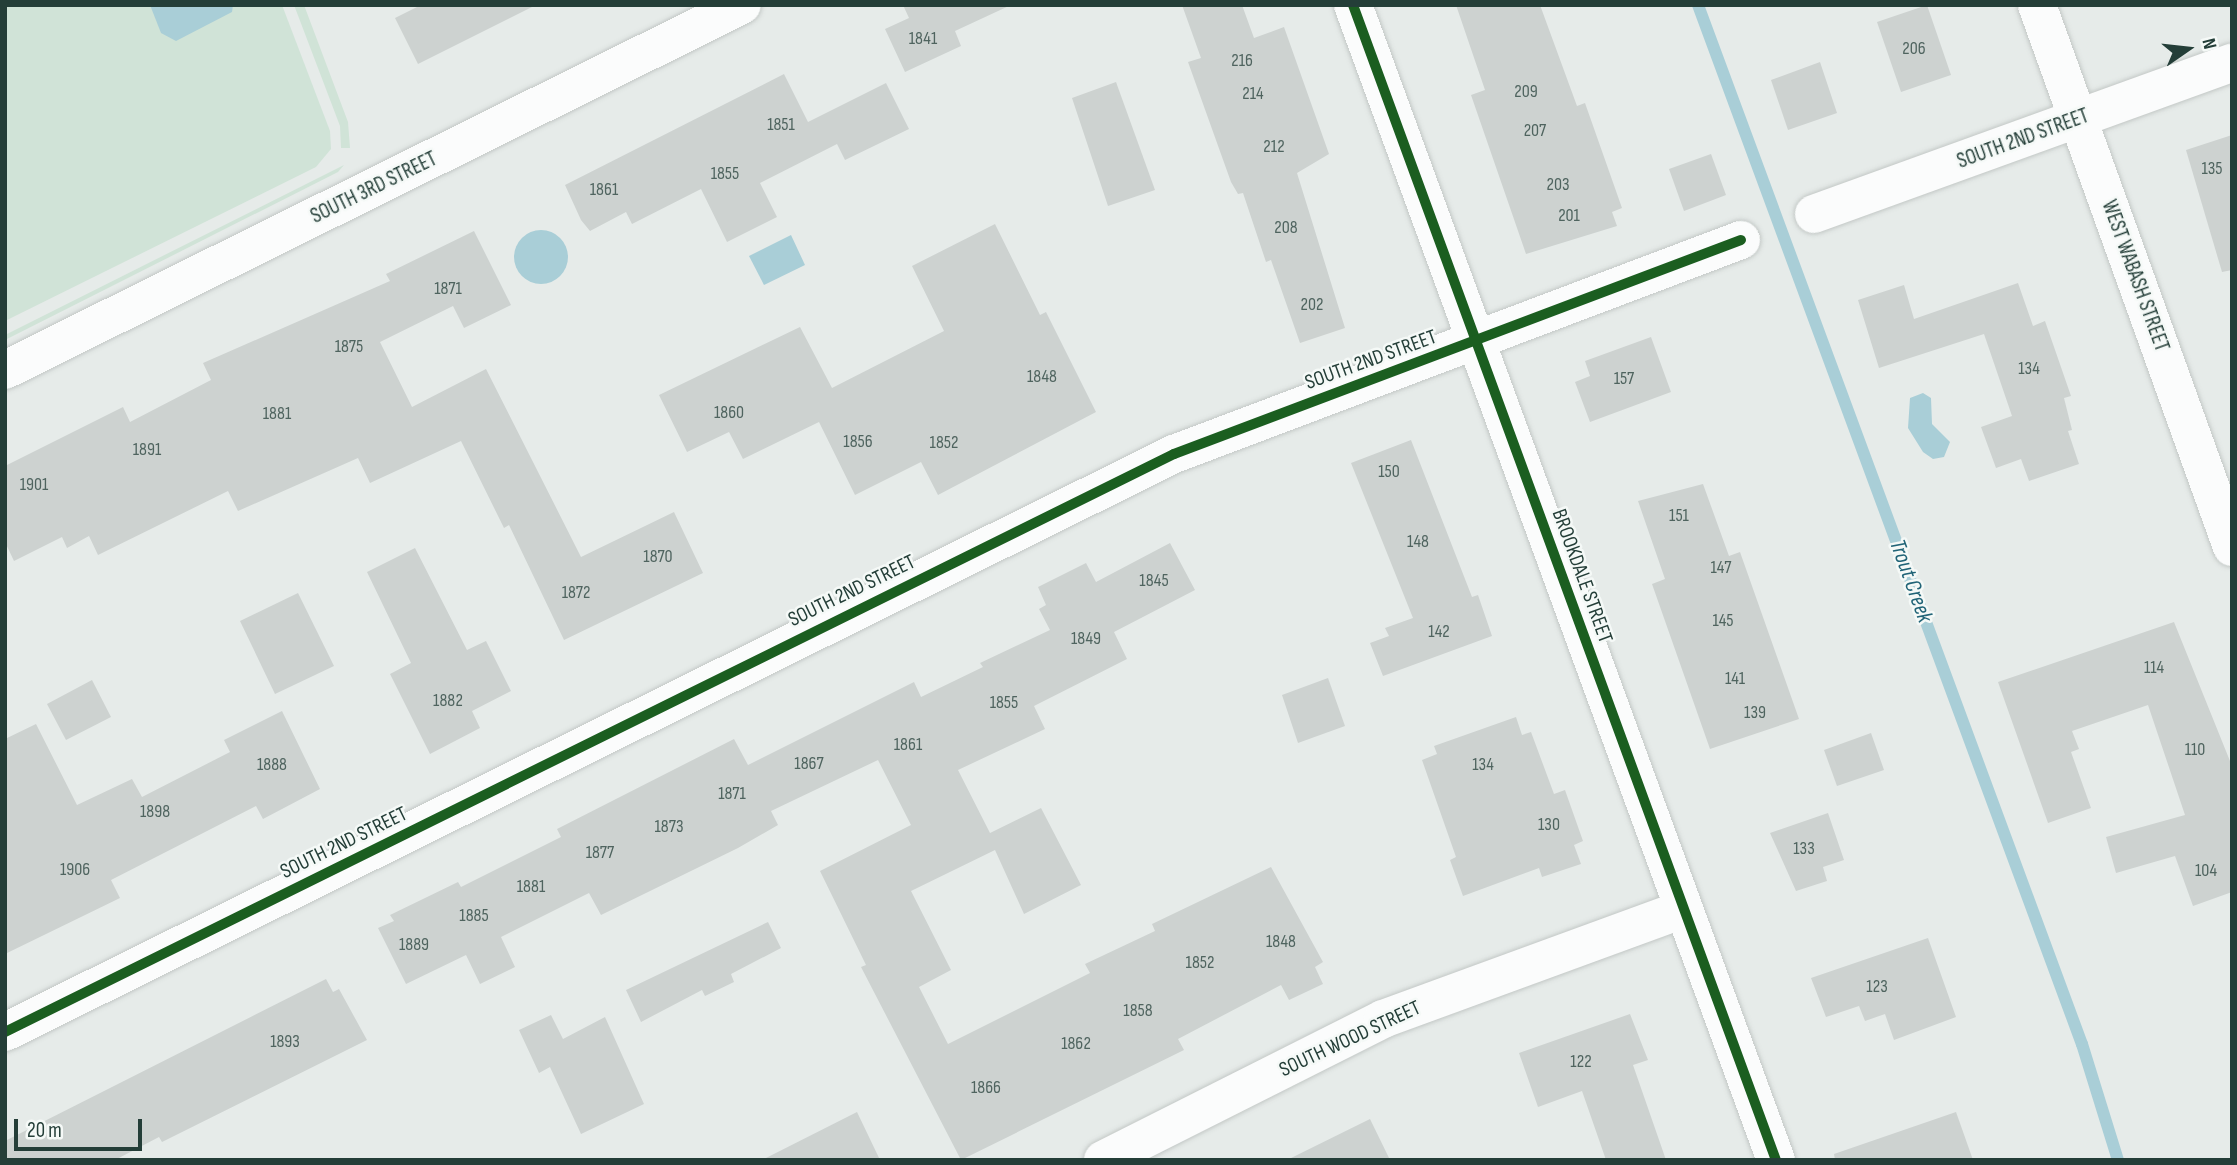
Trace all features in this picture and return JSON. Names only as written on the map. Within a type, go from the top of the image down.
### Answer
[{"type":"street","name":"SOUTH 3RD STREET","points":[[5,370],[742,5]]},
{"type":"street","name":"BROOKDALE STREET","points":[[1353,5],[1776,1160]]},
{"type":"street","name":"WEST WABASH STREET","points":[[2037,5],[2232,547]]},
{"type":"street","name":"SOUTH 2ND STREET","points":[[1814,214],[2232,63]]},
{"type":"street","name":"SOUTH 2ND STREET","points":[[5,1032],[1174,454],[1741,240]]},
{"type":"street","name":"SOUTH WOOD STREET","points":[[1103,1160],[1383,1019],[1684,909]]},
{"type":"green space","points":[[5,5],[282,5],[330,131],[331,149],[316,167],[5,321]]},
{"type":"green space","points":[[294,5],[304,5],[348,122],[350,148],[341,148],[340,126]]},
{"type":"green space","points":[[344,165],[338,172],[5,340],[5,335]]},
{"type":"water","points":[[150,5],[233,5],[232,12],[176,41],[161,33]]},
{"type":"water","points":[[541,230],[560,238],[568,257],[560,276],[541,284],[522,276],[514,257],[522,238]]},
{"type":"water","points":[[791,235],[805,265],[764,285],[749,256]]},
{"type":"water","points":[[1923,393],[1931,398],[1932,424],[1950,442],[1944,457],[1933,459],[1923,452],[1908,428],[1910,398]]},
{"type":"building","points":[[421,5],[536,5],[418,64],[395,18]]},
{"type":"building","points":[[903,5],[1011,5],[955,31],[961,46],[905,72],[885,29],[909,18]]},
{"type":"building","points":[[1182,5],[1242,5],[1254,38],[1284,27],[1329,154],[1297,173],[1345,328],[1300,343],[1271,260],[1266,262],[1243,193],[1238,194],[1231,182],[1188,62],[1201,58]]},
{"type":"building","points":[[1456,5],[1540,5],[1577,106],[1585,103],[1622,208],[1612,212],[1617,226],[1526,254],[1471,95],[1485,90]]},
{"type":"building","points":[[1927,5],[1951,75],[1901,92],[1877,22]]},
{"type":"building","points":[[1820,62],[1837,113],[1788,130],[1771,80]]},
{"type":"building","points":[[784,74],[808,122],[886,83],[909,129],[845,160],[837,144],[760,183],[777,217],[727,242],[701,189],[632,224],[626,212],[590,231],[581,220],[565,185]]},
{"type":"building","points":[[1116,82],[1155,190],[1108,206],[1072,98]]},
{"type":"building","points":[[2232,135],[2232,270],[2222,272],[2186,150]]},
{"type":"building","points":[[1711,154],[1726,195],[1684,211],[1669,169]]},
{"type":"building","points":[[995,224],[1040,315],[1046,312],[1096,412],[938,495],[921,462],[855,495],[819,422],[743,459],[729,432],[687,452],[659,395],[800,327],[832,388],[944,331],[912,266]]},
{"type":"building","points":[[474,231],[511,305],[464,328],[453,306],[380,342],[412,407],[486,369],[581,557],[674,512],[703,573],[564,640],[509,525],[504,528],[461,441],[370,483],[358,458],[238,511],[228,491],[98,555],[89,536],[67,548],[62,537],[14,561],[5,542],[5,466],[123,407],[130,422],[211,380],[203,363],[390,281],[386,274]]},
{"type":"building","points":[[2018,283],[2033,326],[2045,321],[2071,396],[2064,398],[2072,430],[2068,431],[2079,464],[2029,481],[2021,459],[1996,468],[1981,427],[2012,416],[1984,334],[1879,368],[1858,300],[1904,285],[1914,319]]},
{"type":"building","points":[[1651,337],[1671,392],[1590,422],[1575,382],[1590,376],[1585,361]]},
{"type":"building","points":[[1411,440],[1472,597],[1478,595],[1492,636],[1383,676],[1370,643],[1389,636],[1385,628],[1413,618],[1351,463]]},
{"type":"building","points":[[1703,484],[1729,556],[1740,552],[1799,719],[1710,749],[1652,584],[1665,579],[1638,501]]},
{"type":"building","points":[[1170,543],[1195,590],[1114,632],[1127,659],[1034,706],[1045,729],[958,770],[990,833],[1041,808],[1081,885],[1024,914],[995,850],[911,891],[951,970],[919,987],[948,1044],[1090,973],[1085,964],[1155,931],[1152,924],[1271,867],[1323,962],[1315,967],[1323,984],[1289,1000],[1281,985],[1178,1039],[1184,1050],[961,1160],[861,967],[866,965],[820,871],[911,825],[878,760],[771,811],[778,825],[738,848],[601,915],[589,893],[501,937],[515,967],[480,984],[466,955],[406,984],[378,928],[394,921],[390,915],[458,882],[461,887],[561,837],[557,829],[734,739],[748,765],[914,682],[921,697],[983,667],[980,663],[1050,630],[1039,609],[1046,605],[1038,587],[1086,563],[1096,582]]},
{"type":"building","points":[[415,548],[467,650],[486,641],[511,691],[472,711],[480,728],[430,754],[390,674],[411,663],[367,572]]},
{"type":"building","points":[[298,593],[334,666],[275,694],[240,621]]},
{"type":"building","points":[[2174,622],[2232,766],[2232,892],[2193,906],[2175,856],[2116,873],[2106,837],[2185,815],[2148,705],[2072,731],[2079,749],[2071,752],[2091,808],[2048,823],[1998,682]]},
{"type":"building","points":[[1328,678],[1345,726],[1298,743],[1282,695]]},
{"type":"building","points":[[92,680],[111,717],[66,740],[47,704]]},
{"type":"building","points":[[282,711],[320,789],[263,819],[256,806],[111,880],[120,898],[5,954],[5,739],[36,724],[77,805],[132,779],[142,797],[230,752],[224,740]]},
{"type":"building","points":[[1516,717],[1522,735],[1531,732],[1554,794],[1565,790],[1583,841],[1574,845],[1581,864],[1542,877],[1539,868],[1463,896],[1450,860],[1456,857],[1422,760],[1437,754],[1434,746]]},
{"type":"building","points":[[1871,733],[1884,770],[1837,786],[1824,750]]},
{"type":"building","points":[[1828,813],[1844,860],[1823,867],[1827,881],[1796,891],[1770,833]]},
{"type":"building","points":[[768,922],[781,948],[731,974],[734,982],[705,996],[702,990],[641,1022],[626,990]]},
{"type":"building","points":[[1928,938],[1956,1017],[1894,1040],[1885,1014],[1865,1021],[1859,1006],[1826,1017],[1811,978]]},
{"type":"building","points":[[326,979],[333,992],[339,989],[367,1040],[162,1142],[159,1137],[115,1160],[5,1160],[5,1141]]},
{"type":"building","points":[[1630,1014],[1648,1060],[1633,1065],[1666,1160],[1606,1160],[1582,1091],[1538,1107],[1519,1053]]},
{"type":"building","points":[[551,1015],[563,1039],[605,1017],[644,1104],[581,1134],[550,1067],[539,1073],[519,1030]]},
{"type":"building","points":[[857,1112],[880,1160],[762,1160]]},
{"type":"building","points":[[1956,1112],[1973,1160],[1835,1160],[1834,1154]]},
{"type":"building","points":[[1370,1119],[1390,1160],[1287,1160]]},
{"type":"waterway","name":"Trout Creek","points":[[1698,5],[2082,1044],[2118,1160]]},
{"type":"cycle path","points":[[1353,5],[1776,1160]]},
{"type":"cycle path","points":[[5,1032],[1174,454],[1741,240]]}]
